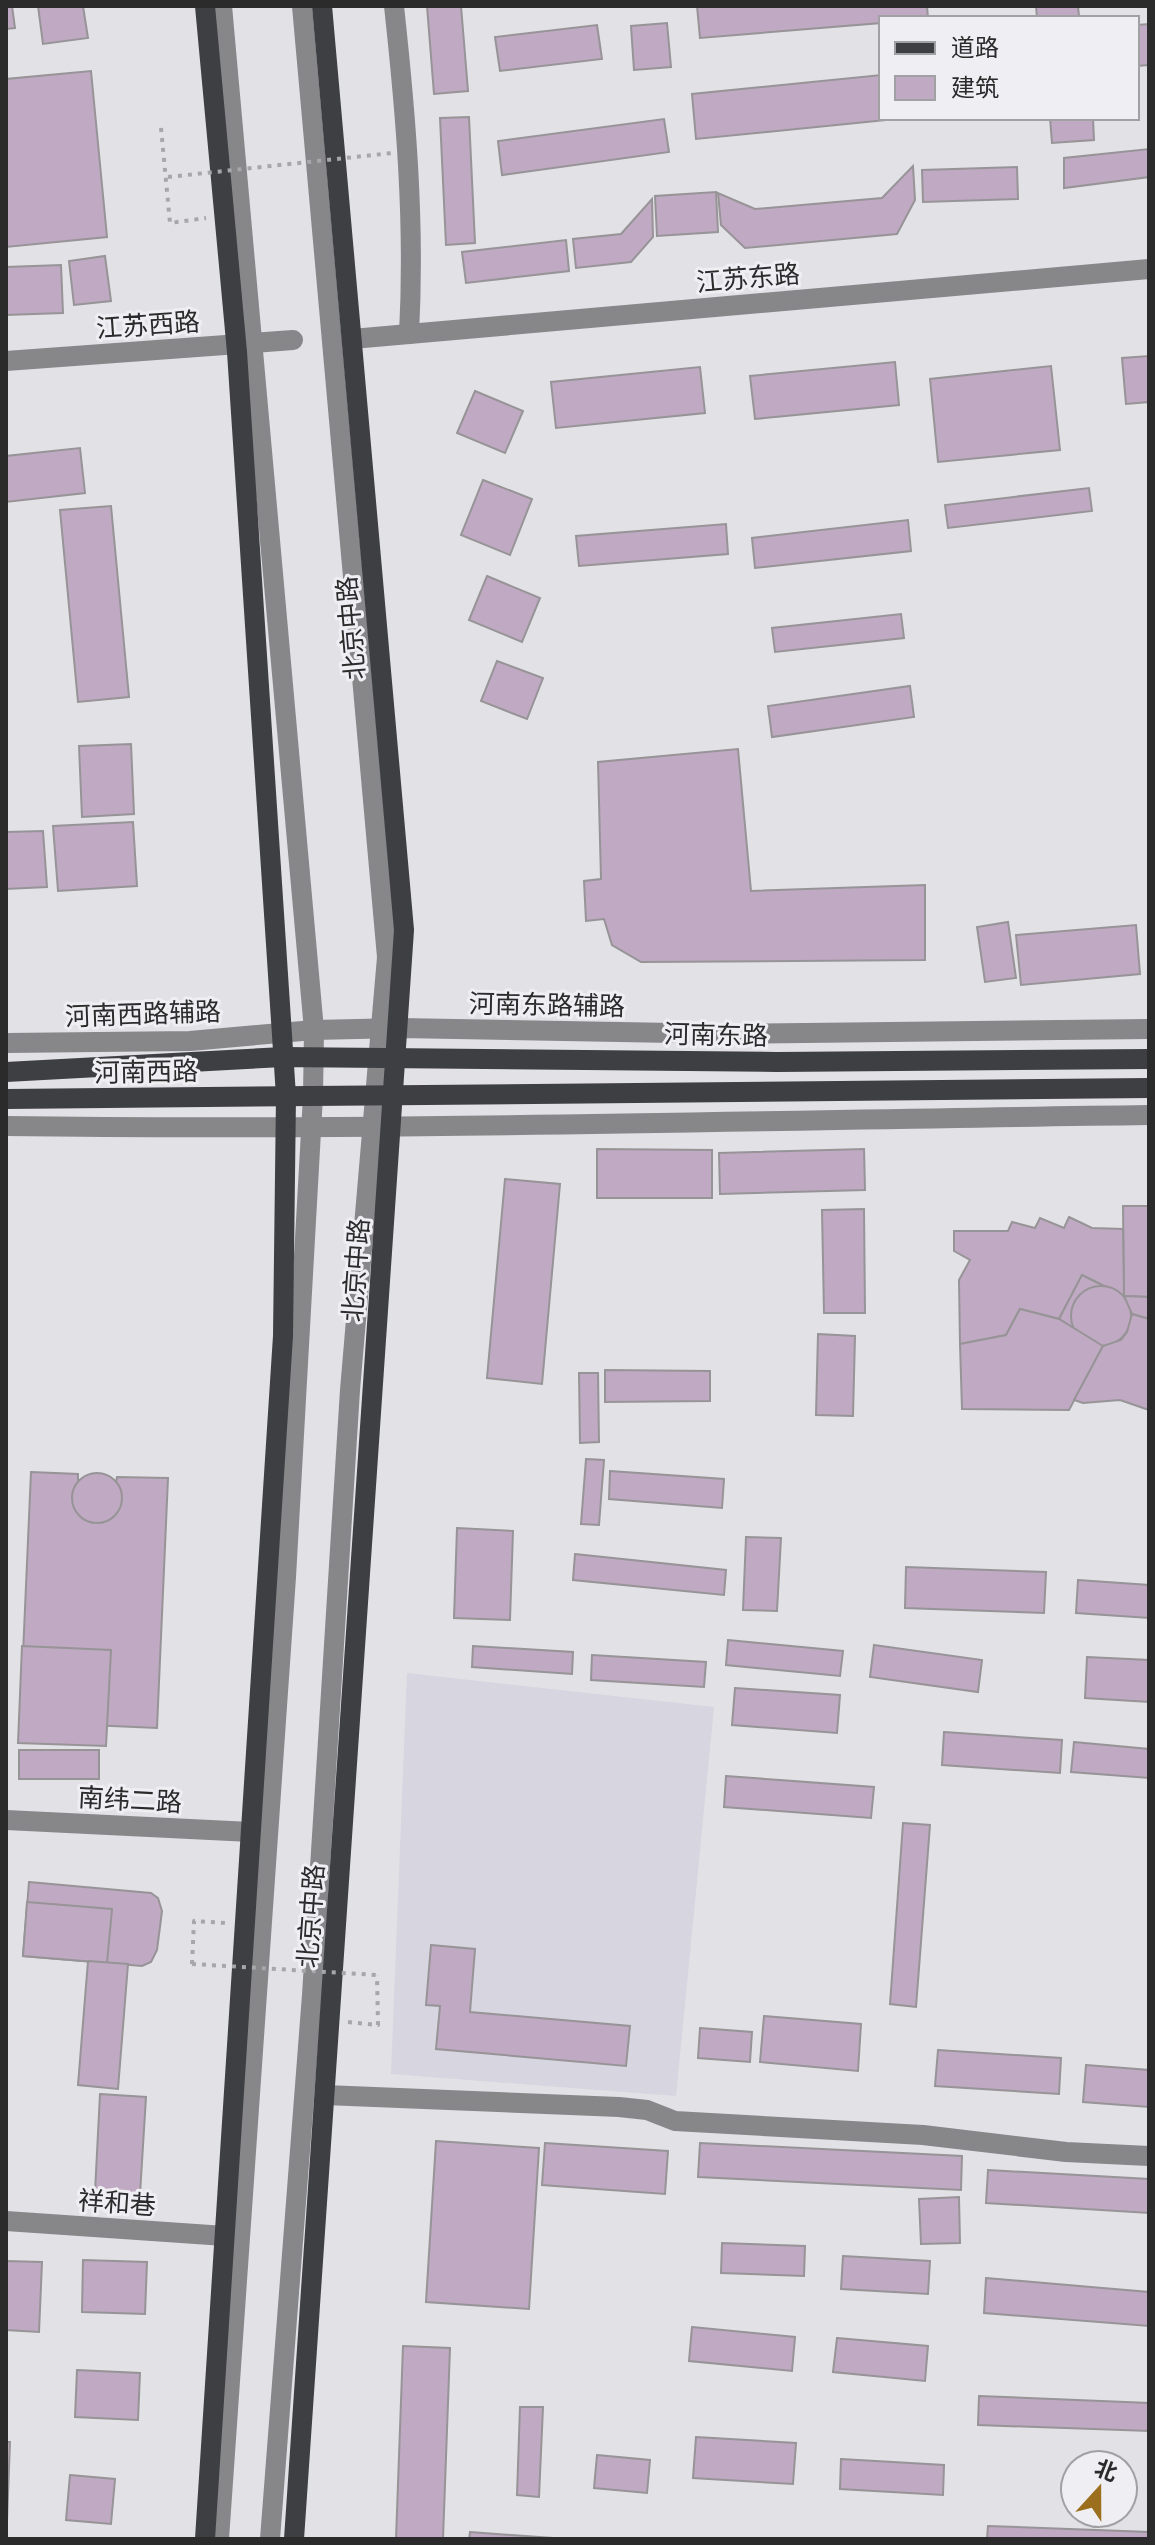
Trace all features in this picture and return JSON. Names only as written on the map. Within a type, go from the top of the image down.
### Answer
[{"type":"main road","points":[[205,6],[225,216],[244,344],[286,1096],[283,1336],[205,2539]]},
{"type":"main road","name":"北京中路","points":[[294,2539],[330,2020],[382,1129],[390,1029],[404,930],[322,6]]},
{"type":"main road","name":"河南东路","points":[[283,1057],[777,1062],[1149,1059]]},
{"type":"main road","name":"河南西路","points":[[6,1072],[283,1057]]},
{"type":"main road","points":[[286,1096],[1149,1088]]},
{"type":"main road","name":"河南西路","points":[[6,1099],[286,1096]]},
{"type":"street","points":[[219,2539],[286,1577],[314,1030],[244,344],[222,6]]},
{"type":"street","points":[[302,6],[386,941],[390,1029]]},
{"type":"street","points":[[394,6],[409,142],[414,250],[409,334]]},
{"type":"street","name":"江苏东路","points":[[352,339],[1149,269]]},
{"type":"street","name":"江苏西路","points":[[6,361],[293,340]]},
{"type":"street","name":"河南东路辅路","points":[[281,1033],[390,1029],[729,1034],[1149,1029]]},
{"type":"street","name":"河南西路辅路","points":[[6,1043],[190,1041],[281,1033]]},
{"type":"street","points":[[6,1126],[382,1129],[628,1121],[1149,1115]]},
{"type":"street","points":[[270,2539],[312,1995],[350,1390],[382,1129]]},
{"type":"street","name":"南纬二路","points":[[6,1820],[251,1832]]},
{"type":"street","points":[[325,2095],[619,2107],[647,2110],[675,2121],[923,2135],[1066,2152],[1149,2156]]},
{"type":"street","name":"祥和巷","points":[[6,2221],[225,2236]]},
{"type":"path","points":[[161,128],[170,223],[225,216]]},
{"type":"path","points":[[168,177],[392,153]]},
{"type":"path","points":[[245,1924],[194,1921],[192,1964],[377,1975],[378,2025],[330,2020]]},
{"type":"shaded area","points":[[407,1673],[714,1707],[676,2096],[391,2074]]},
{"type":"building","points":[[6,6],[12,6],[15,28],[6,29]]},
{"type":"building","points":[[38,6],[83,6],[88,38],[43,44]]},
{"type":"building","points":[[427,6],[461,6],[468,91],[434,94]]},
{"type":"building","points":[[697,6],[927,6],[928,16],[879,16],[879,23],[700,38]]},
{"type":"building","points":[[1036,6],[1078,6],[1079,16],[1037,16]]},
{"type":"building","points":[[667,23],[671,67],[634,70],[631,26]]},
{"type":"building","points":[[1149,24],[1149,65],[1139,66],[1139,25]]},
{"type":"building","points":[[597,25],[602,59],[500,71],[495,37]]},
{"type":"building","points":[[91,71],[107,237],[6,247],[6,79]]},
{"type":"building","points":[[879,75],[879,120],[886,120],[696,139],[692,94]]},
{"type":"building","points":[[469,117],[475,243],[446,245],[440,118]]},
{"type":"building","points":[[664,119],[669,152],[502,175],[498,141]]},
{"type":"building","points":[[1050,120],[1093,120],[1094,140],[1052,143]]},
{"type":"building","points":[[1149,149],[1149,177],[1064,188],[1064,158]]},
{"type":"building","points":[[913,166],[915,200],[897,234],[745,248],[721,225],[718,193],[755,209],[882,198]]},
{"type":"building","points":[[1017,167],[1018,199],[923,202],[922,170]]},
{"type":"building","points":[[716,192],[718,232],[657,236],[655,196]]},
{"type":"building","points":[[652,199],[653,237],[631,262],[576,268],[573,239],[621,234]]},
{"type":"building","points":[[566,240],[569,271],[466,283],[462,252]]},
{"type":"building","points":[[105,256],[111,301],[74,305],[69,261]]},
{"type":"building","points":[[61,265],[63,313],[6,315],[6,267]]},
{"type":"building","points":[[1149,356],[1149,402],[1126,404],[1122,358]]},
{"type":"building","points":[[895,362],[899,405],[755,419],[750,376]]},
{"type":"building","points":[[1051,366],[1060,450],[938,462],[930,379]]},
{"type":"building","points":[[700,367],[705,413],[556,428],[551,382]]},
{"type":"building","points":[[475,391],[523,411],[505,453],[457,433]]},
{"type":"building","points":[[80,448],[85,493],[6,502],[6,456]]},
{"type":"building","points":[[483,480],[532,499],[510,555],[461,535]]},
{"type":"building","points":[[1089,488],[1092,511],[948,528],[945,505]]},
{"type":"building","points":[[111,506],[129,697],[78,702],[60,510]]},
{"type":"building","points":[[908,520],[911,551],[755,568],[752,538]]},
{"type":"building","points":[[726,524],[728,554],[579,566],[576,536]]},
{"type":"building","points":[[487,576],[540,598],[522,642],[469,620]]},
{"type":"building","points":[[901,614],[904,638],[775,652],[772,628]]},
{"type":"building","points":[[497,661],[543,678],[527,719],[481,701]]},
{"type":"building","points":[[910,686],[914,717],[772,737],[768,706]]},
{"type":"building","points":[[131,744],[134,814],[82,817],[79,746]]},
{"type":"building","points":[[738,749],[751,891],[925,885],[925,960],[641,962],[612,945],[604,919],[586,921],[584,881],[601,879],[598,762]]},
{"type":"building","points":[[133,822],[137,886],[58,891],[53,826]]},
{"type":"building","points":[[43,831],[47,887],[6,889],[6,832]]},
{"type":"building","points":[[1008,922],[1016,978],[985,982],[977,927]]},
{"type":"building","points":[[1136,925],[1140,974],[1021,985],[1016,935]]},
{"type":"building","points":[[597,1149],[712,1150],[712,1198],[597,1198]]},
{"type":"building","points":[[864,1149],[865,1190],[720,1194],[719,1153]]},
{"type":"building","points":[[505,1179],[560,1184],[542,1384],[487,1378]]},
{"type":"building","points":[[1123,1206],[1149,1206],[1149,1297],[1124,1296]]},
{"type":"building","points":[[864,1209],[865,1313],[824,1313],[822,1210]]},
{"type":"building","points":[[1069,1217],[1092,1228],[1123,1229],[1124,1296],[1082,1275],[1059,1319],[1020,1309],[1006,1335],[960,1344],[959,1280],[970,1260],[954,1251],[954,1231],[1008,1231],[1012,1222],[1035,1228],[1040,1218],[1064,1228]]},
{"type":"building","points":[[1082,1275],[1124,1296],[1103,1346],[1059,1319]]},
{"type":"building","points":[[1101,1286],[1112,1288],[1122,1295],[1129,1305],[1129,1327],[1122,1337],[1112,1344],[1101,1346],[1090,1344],[1080,1337],[1073,1327],[1071,1316],[1073,1305],[1080,1295],[1090,1288]]},
{"type":"building","points":[[1124,1296],[1149,1297],[1149,1319],[1132,1314]]},
{"type":"building","points":[[1020,1309],[1059,1319],[1103,1346],[1069,1410],[962,1409],[960,1344],[1006,1335]]},
{"type":"building","points":[[1132,1314],[1149,1319],[1149,1410],[1120,1400],[1083,1403],[1074,1400],[1103,1346],[1121,1340],[1127,1332]]},
{"type":"building","points":[[818,1334],[855,1336],[853,1416],[816,1415]]},
{"type":"building","points":[[605,1370],[710,1371],[710,1401],[605,1402]]},
{"type":"building","points":[[579,1373],[598,1373],[599,1442],[580,1443]]},
{"type":"building","points":[[586,1459],[604,1460],[599,1525],[581,1524]]},
{"type":"building","points":[[610,1471],[724,1479],[722,1508],[609,1499]]},
{"type":"building","points":[[31,1472],[78,1474],[78,1480],[116,1483],[117,1477],[168,1478],[157,1728],[20,1722]]},
{"type":"building","points":[[97,1473],[115,1480],[122,1498],[115,1516],[97,1523],[79,1516],[72,1498],[79,1480]]},
{"type":"building","points":[[457,1528],[513,1531],[510,1620],[454,1618]]},
{"type":"building","points":[[746,1537],[781,1538],[777,1611],[743,1610]]},
{"type":"building","points":[[575,1554],[726,1570],[724,1595],[573,1580]]},
{"type":"building","points":[[906,1567],[1046,1572],[1044,1613],[905,1608]]},
{"type":"building","points":[[1078,1580],[1149,1585],[1149,1618],[1076,1613]]},
{"type":"building","points":[[728,1640],[843,1651],[840,1676],[726,1665]]},
{"type":"building","points":[[874,1645],[982,1660],[978,1692],[870,1677]]},
{"type":"building","points":[[22,1646],[111,1650],[106,1746],[18,1743]]},
{"type":"building","points":[[473,1646],[573,1652],[572,1674],[472,1667]]},
{"type":"building","points":[[592,1655],[706,1662],[704,1687],[591,1680]]},
{"type":"building","points":[[1087,1657],[1149,1660],[1149,1702],[1085,1698]]},
{"type":"building","points":[[735,1688],[840,1695],[837,1733],[732,1725]]},
{"type":"building","points":[[944,1732],[1062,1740],[1060,1773],[942,1765]]},
{"type":"building","points":[[1074,1742],[1149,1749],[1149,1778],[1071,1772]]},
{"type":"building","points":[[19,1750],[99,1750],[99,1779],[19,1779]]},
{"type":"building","points":[[726,1776],[874,1787],[871,1818],[724,1807]]},
{"type":"building","points":[[903,1823],[930,1825],[916,2007],[890,2004]]},
{"type":"building","points":[[29,1882],[151,1893],[158,1898],[162,1911],[157,1950],[151,1962],[142,1966],[23,1956]]},
{"type":"building","points":[[27,1902],[112,1909],[107,1963],[23,1956]]},
{"type":"building","points":[[431,1945],[475,1949],[470,2012],[630,2026],[626,2066],[436,2049],[440,2006],[426,2005]]},
{"type":"building","points":[[88,1961],[128,1964],[118,2089],[78,2085]]},
{"type":"building","points":[[764,2016],[861,2024],[858,2071],[760,2062]]},
{"type":"building","points":[[700,2028],[752,2032],[750,2062],[698,2058]]},
{"type":"building","points":[[938,2050],[1061,2058],[1059,2094],[935,2086]]},
{"type":"building","points":[[1086,2065],[1149,2070],[1149,2107],[1083,2102]]},
{"type":"building","points":[[100,2094],[146,2097],[140,2194],[95,2192]]},
{"type":"building","points":[[436,2141],[539,2148],[529,2309],[426,2302]]},
{"type":"building","points":[[545,2143],[668,2151],[665,2194],[542,2185]]},
{"type":"building","points":[[700,2143],[962,2156],[961,2190],[698,2177]]},
{"type":"building","points":[[988,2170],[1149,2179],[1149,2213],[986,2203]]},
{"type":"building","points":[[959,2197],[960,2243],[921,2244],[919,2199]]},
{"type":"building","points":[[722,2243],[805,2246],[804,2276],[721,2273]]},
{"type":"building","points":[[843,2256],[930,2261],[928,2294],[841,2289]]},
{"type":"building","points":[[83,2260],[147,2262],[145,2314],[82,2312]]},
{"type":"building","points":[[6,2261],[42,2262],[39,2332],[6,2330]]},
{"type":"building","points":[[986,2278],[1149,2292],[1149,2326],[984,2313]]},
{"type":"building","points":[[692,2327],[795,2337],[792,2371],[689,2361]]},
{"type":"building","points":[[837,2338],[928,2346],[925,2381],[833,2372]]},
{"type":"building","points":[[403,2346],[450,2348],[443,2539],[396,2539]]},
{"type":"building","points":[[77,2370],[140,2373],[138,2420],[75,2417]]},
{"type":"building","points":[[979,2396],[1149,2403],[1149,2431],[978,2425]]},
{"type":"building","points":[[520,2407],[543,2407],[539,2497],[517,2495]]},
{"type":"building","points":[[696,2437],[796,2443],[793,2484],[693,2478]]},
{"type":"building","points":[[6,2442],[10,2442],[7,2521],[6,2521]]},
{"type":"building","points":[[597,2455],[650,2460],[647,2493],[594,2488]]},
{"type":"building","points":[[841,2459],[944,2465],[943,2495],[840,2489]]},
{"type":"building","points":[[70,2475],[115,2479],[111,2524],[66,2520]]},
{"type":"building","points":[[988,2526],[1149,2532],[1149,2539],[987,2539]]},
{"type":"building","points":[[470,2532],[567,2539],[469,2539]]}]
